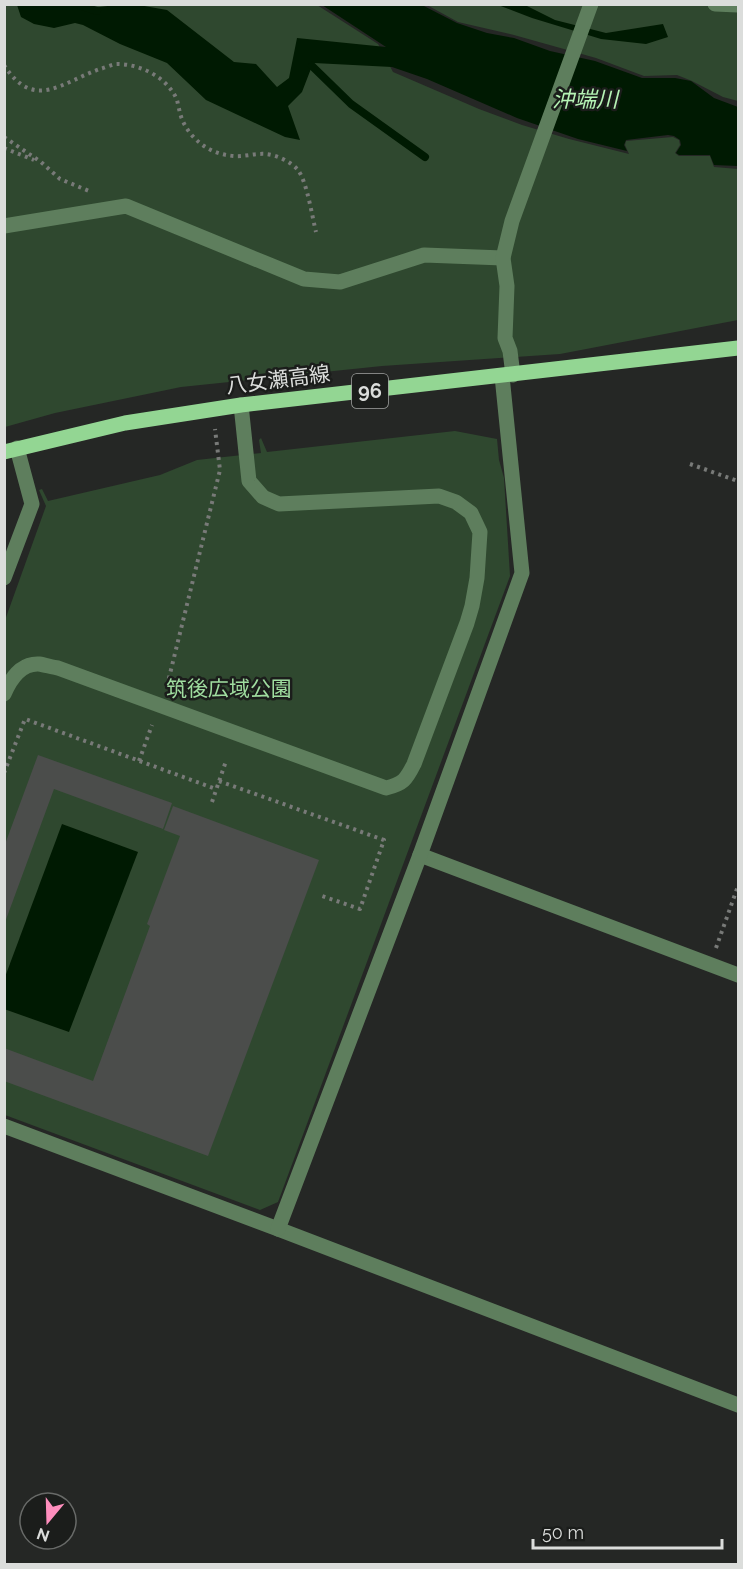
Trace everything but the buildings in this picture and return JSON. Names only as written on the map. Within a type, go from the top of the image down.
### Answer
[{"type":"main road","name":"八女瀬高線","points":[[11,450],[125,423],[242,405],[738,348]]},
{"type":"street","points":[[278,1228],[420,855],[522,573],[508,375],[510,351],[505,338],[507,286],[503,258],[512,221],[591,4]]},
{"type":"street","points":[[715,4],[738,5]]},
{"type":"street","points":[[4,226],[126,206],[304,279],[339,282],[424,255],[503,258]]},
{"type":"street","points":[[4,694],[9,682],[23,668],[36,664],[58,668],[386,788],[398,785],[407,778],[472,606],[477,578],[480,532],[471,513],[456,502],[439,496],[279,504],[263,497],[249,482],[242,405]]},
{"type":"street","points":[[4,578],[32,504],[11,450]]},
{"type":"street","points":[[420,855],[738,975]]},
{"type":"street","points":[[4,1126],[278,1228],[738,1405]]},
{"type":"path","points":[[4,65],[12,77],[23,85],[38,91],[50,90],[116,64],[142,68],[159,77],[171,89],[187,129],[197,141],[211,151],[233,156],[267,154],[285,160],[298,170],[316,232]]},
{"type":"path","points":[[4,137],[60,179],[93,192]]},
{"type":"path","points":[[4,148],[40,162]]},
{"type":"path","points":[[166,690],[220,470],[215,429]]},
{"type":"path","points":[[690,464],[738,482]]},
{"type":"path","points":[[4,773],[25,719],[216,789]]},
{"type":"path","points":[[139,761],[152,724]]},
{"type":"path","points":[[212,802],[226,761]]},
{"type":"path","points":[[219,782],[384,840],[360,909],[322,896]]},
{"type":"path","points":[[710,965],[738,886]]},
{"type":"green space","points":[[5,5],[317,5],[378,44],[393,72],[522,125],[629,154],[625,145],[626,141],[673,137],[679,140],[680,145],[675,153],[679,156],[710,156],[714,167],[738,169],[738,320],[560,354],[382,366],[181,387],[55,413],[5,427]]},
{"type":"green space","points":[[427,5],[738,5],[738,101],[723,97],[677,75],[644,76],[596,58],[458,22]]},
{"type":"green space","name":"筑後広域公園","points":[[455,431],[497,439],[504,478],[510,576],[278,1202],[260,1210],[5,1115],[4,623],[46,506],[39,490],[42,489],[48,501],[160,475],[197,460],[261,453],[259,440],[261,438],[267,452]]},
{"type":"water","name":"沖端川","points":[[133,4],[167,10],[234,62],[256,64],[277,87],[289,78],[297,38],[386,47],[322,5],[422,5],[457,23],[487,33],[514,38],[550,51],[595,61],[642,78],[675,78],[691,81],[714,98],[738,107],[738,166],[714,165],[710,155],[679,155],[676,153],[681,145],[680,140],[674,136],[626,140],[624,145],[627,151],[578,139],[517,118],[427,79],[392,67],[314,63],[302,92],[288,106],[300,140],[285,137],[206,100],[167,63],[120,44],[83,25],[75,23],[54,28],[34,24],[21,17],[17,5],[83,5],[85,9]]},
{"type":"water","points":[[498,5],[525,5],[555,20],[606,33],[663,24],[668,37],[646,44],[601,39]]},
{"type":"water","points":[[62,824],[138,852],[69,1032],[4,1009],[5,977]]},
{"type":"waterway","points":[[75,4],[97,11]]},
{"type":"waterway","points":[[312,66],[351,104],[425,157]]}]
